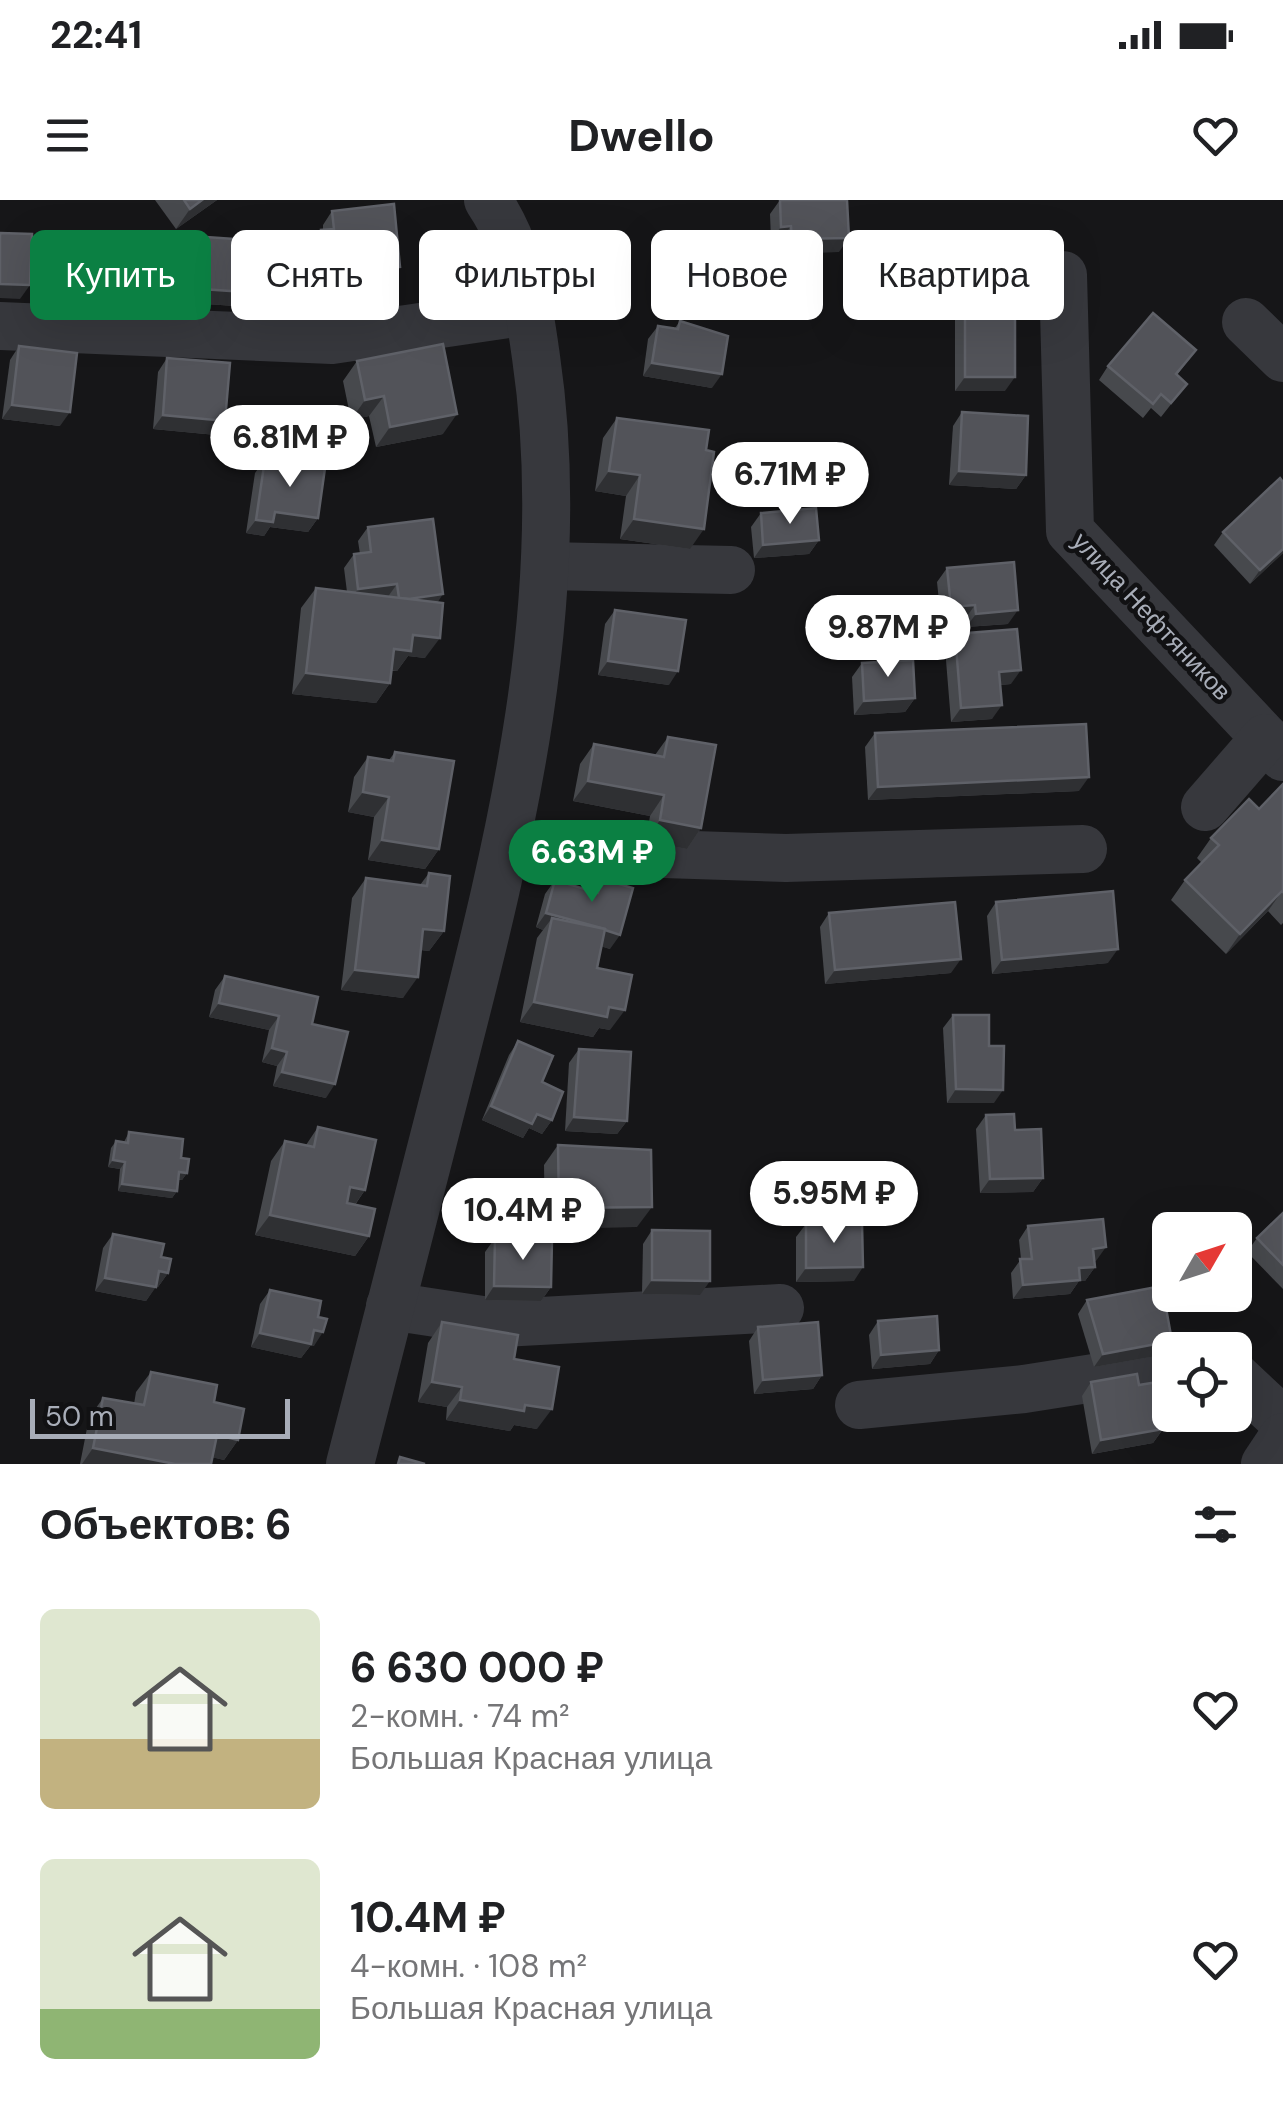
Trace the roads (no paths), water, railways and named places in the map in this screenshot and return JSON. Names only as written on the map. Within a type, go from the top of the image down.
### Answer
[{"type":"street","points":[[488,200],[509,230]]},
{"type":"street","name":"улица Нефтяников","points":[[1064,313],[1070,532],[1274,748]]},
{"type":"street","points":[[0,326],[332,340],[469,320]]},
{"type":"street","points":[[350,1464],[508,849],[546,566],[547,432],[531,320]]},
{"type":"street","points":[[1246,322],[1283,358]]},
{"type":"street","points":[[546,566],[731,570]]},
{"type":"street","points":[[1205,807],[1274,748]]},
{"type":"street","points":[[508,849],[786,858],[1083,850]]},
{"type":"street","points":[[390,1306],[502,1323],[780,1308]]},
{"type":"street","points":[[859,1405],[1024,1389],[1152,1369]]},
{"type":"street","points":[[1252,1392],[1283,1422]]},
{"type":"street","points":[[1266,1464],[1283,1437]]}]
